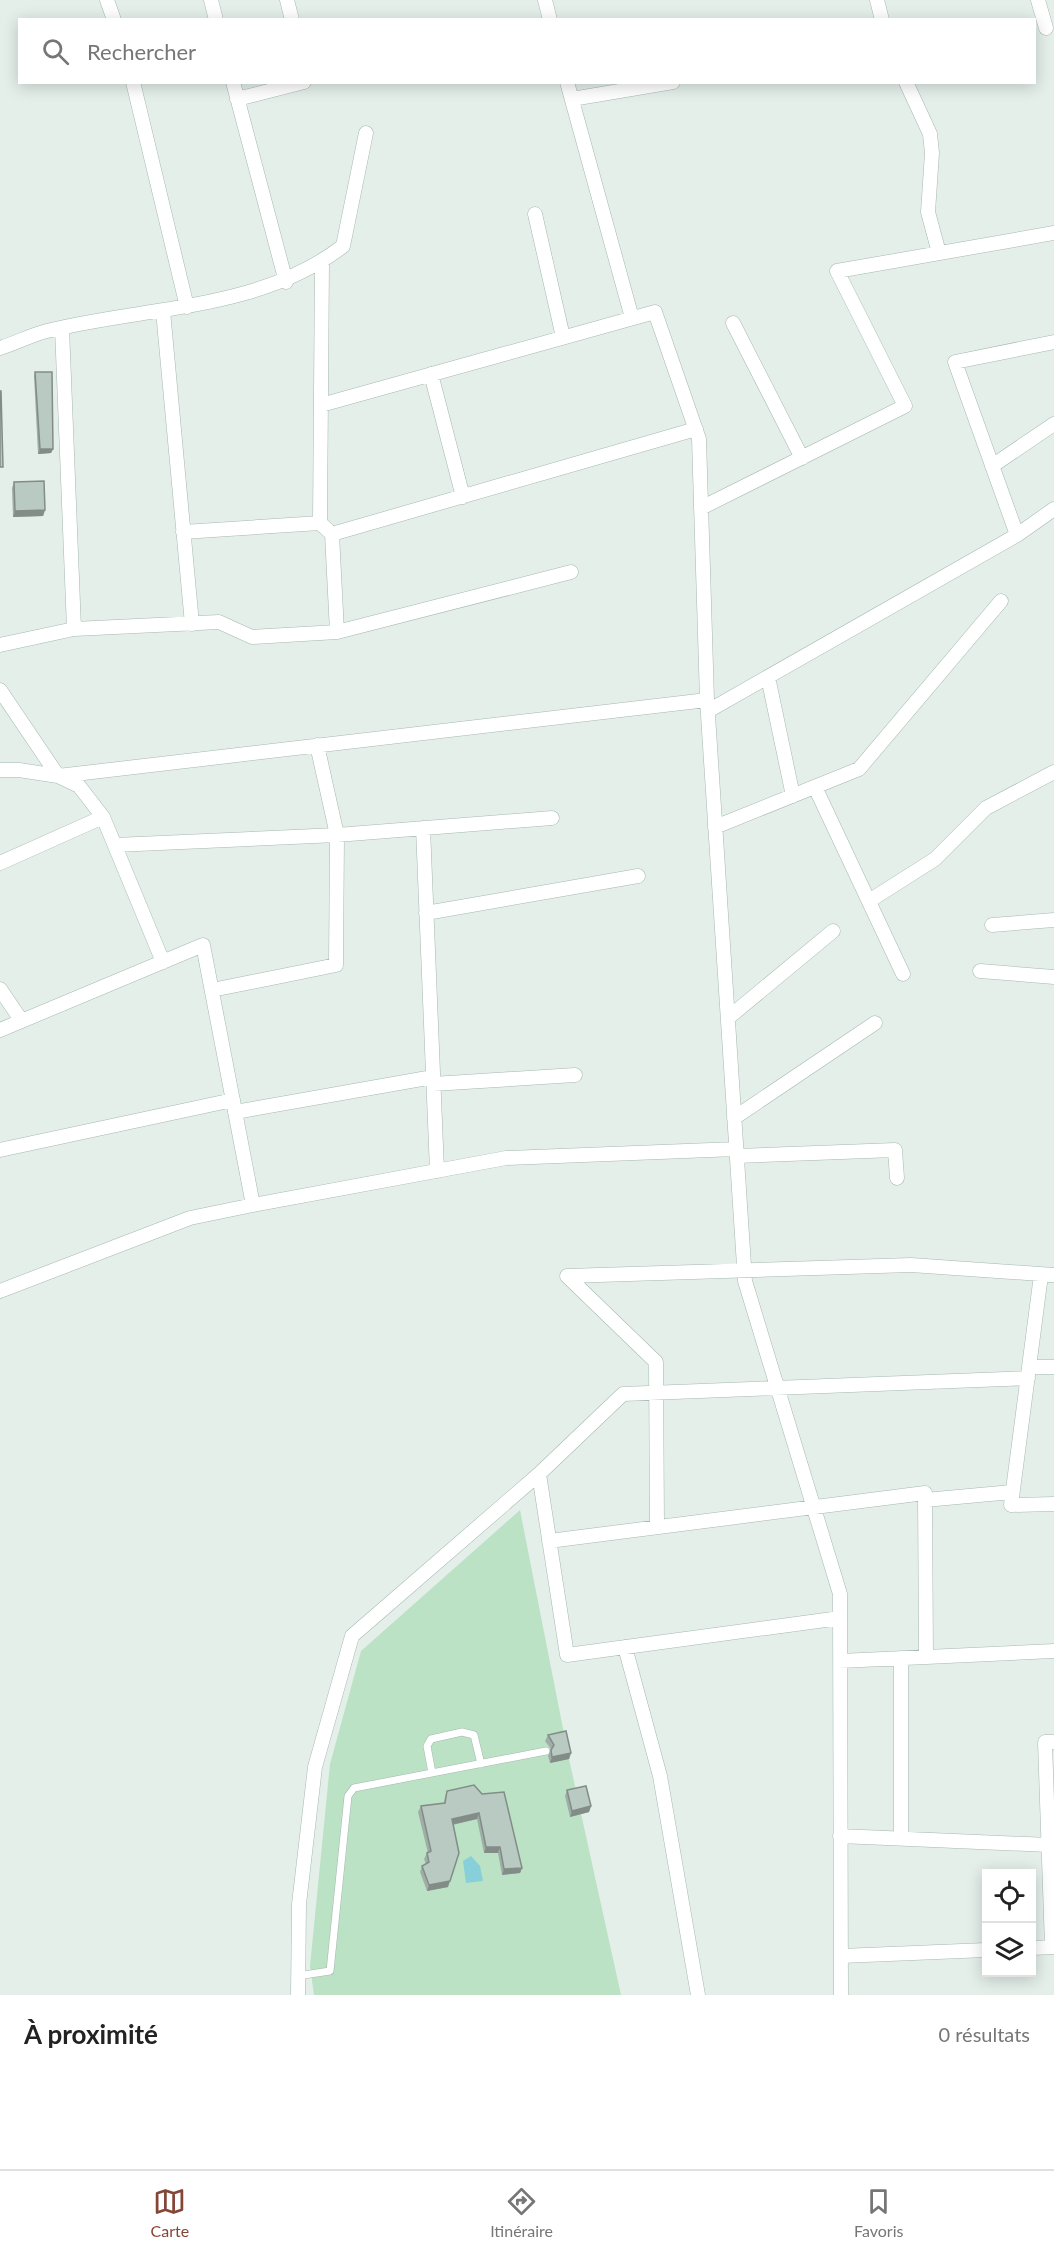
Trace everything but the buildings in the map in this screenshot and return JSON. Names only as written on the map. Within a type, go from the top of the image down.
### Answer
[{"type":"street","points":[[107,0],[113,18]]},
{"type":"street","points":[[211,0],[216,18]]},
{"type":"street","points":[[287,0],[292,18]]},
{"type":"street","points":[[545,0],[550,18]]},
{"type":"street","points":[[877,0],[882,18]]},
{"type":"street","points":[[1038,0],[1046,28]]},
{"type":"street","points":[[133,84],[187,307]]},
{"type":"street","points":[[233,84],[286,282]]},
{"type":"street","points":[[237,99],[296,84]]},
{"type":"street","points":[[568,84],[632,318]]},
{"type":"street","points":[[572,99],[661,84]]},
{"type":"street","points":[[907,84],[930,134],[932,153],[928,212],[939,253]]},
{"type":"street","points":[[0,348],[62,328],[187,307],[286,282],[322,262],[343,246],[366,133]]},
{"type":"street","points":[[535,214],[562,337]]},
{"type":"street","points":[[701,508],[905,406],[837,271],[1054,233]]},
{"type":"street","points":[[320,524],[322,262]]},
{"type":"street","points":[[163,311],[192,624]]},
{"type":"street","points":[[321,405],[655,312],[696,429],[699,439],[707,705],[745,1281],[840,1594],[841,1994],[826,1995]]},
{"type":"street","points":[[733,323],[802,458]]},
{"type":"street","points":[[62,328],[74,629]]},
{"type":"street","points":[[1017,536],[955,362],[1054,342]]},
{"type":"street","points":[[432,374],[463,497]]},
{"type":"street","points":[[992,466],[1054,424]]},
{"type":"street","points":[[332,534],[696,429]]},
{"type":"street","points":[[0,770],[58,776],[316,745],[707,705],[768,677],[1017,536],[1054,508]]},
{"type":"street","points":[[183,532],[320,524],[332,534],[337,632]]},
{"type":"street","points":[[0,645],[74,629],[219,622],[252,637],[337,632],[571,572]]},
{"type":"street","points":[[715,827],[859,769],[1001,601]]},
{"type":"street","points":[[768,677],[793,796]]},
{"type":"street","points":[[0,690],[58,776],[79,786],[104,817],[163,962]]},
{"type":"street","points":[[212,990],[336,965],[337,835],[316,745]]},
{"type":"street","points":[[869,901],[935,859],[986,808],[1054,772]]},
{"type":"street","points":[[815,787],[903,974]]},
{"type":"street","points":[[0,863],[104,817]]},
{"type":"street","points":[[115,844],[337,835],[552,818]]},
{"type":"street","points":[[423,828],[436,1171]]},
{"type":"street","points":[[426,913],[638,876]]},
{"type":"street","points":[[992,925],[1054,920]]},
{"type":"street","points":[[728,1018],[833,931]]},
{"type":"street","points":[[0,1030],[203,945],[253,1205]]},
{"type":"street","points":[[980,971],[1054,977]]},
{"type":"street","points":[[0,989],[21,1020]]},
{"type":"street","points":[[734,1118],[874,1023]]},
{"type":"street","points":[[0,1150],[234,1106],[433,1080],[575,1075]]},
{"type":"street","points":[[0,1291],[189,1218],[506,1158],[895,1150],[897,1178]]},
{"type":"street","points":[[657,1527],[656,1362],[567,1276],[911,1265],[1048,1275],[1028,1373],[1011,1505],[1054,1504]]},
{"type":"street","points":[[298,1995],[299,1904],[315,1767],[352,1636],[539,1474],[623,1394],[777,1388],[1028,1373],[1054,1367]]},
{"type":"street","points":[[539,1474],[567,1655],[840,1618]]},
{"type":"street","points":[[925,1500],[1012,1492]]},
{"type":"street","points":[[549,1541],[925,1493],[926,1657]]},
{"type":"street","points":[[625,1647],[660,1776],[698,1995]]},
{"type":"street","points":[[840,1661],[1054,1651]]},
{"type":"street","points":[[901,1658],[901,1839]]},
{"type":"street","points":[[1036,1948],[1053,1947],[1046,1742],[1054,1742]]},
{"type":"street","points":[[840,1836],[1049,1845]]},
{"type":"street","points":[[841,1956],[982,1950]]},
{"type":"lane","points":[[432,1773],[427,1746],[431,1739],[462,1732],[474,1735],[481,1764]]},
{"type":"lane","points":[[297,1977],[330,1971],[348,1796],[354,1788],[546,1751]]},
{"type":"green space","points":[[520,1510],[569,1759],[621,1995],[314,1995],[310,1966],[330,1764],[361,1651]]},
{"type":"water","points":[[471,1856],[480,1866],[483,1881],[466,1883],[463,1861]]}]
